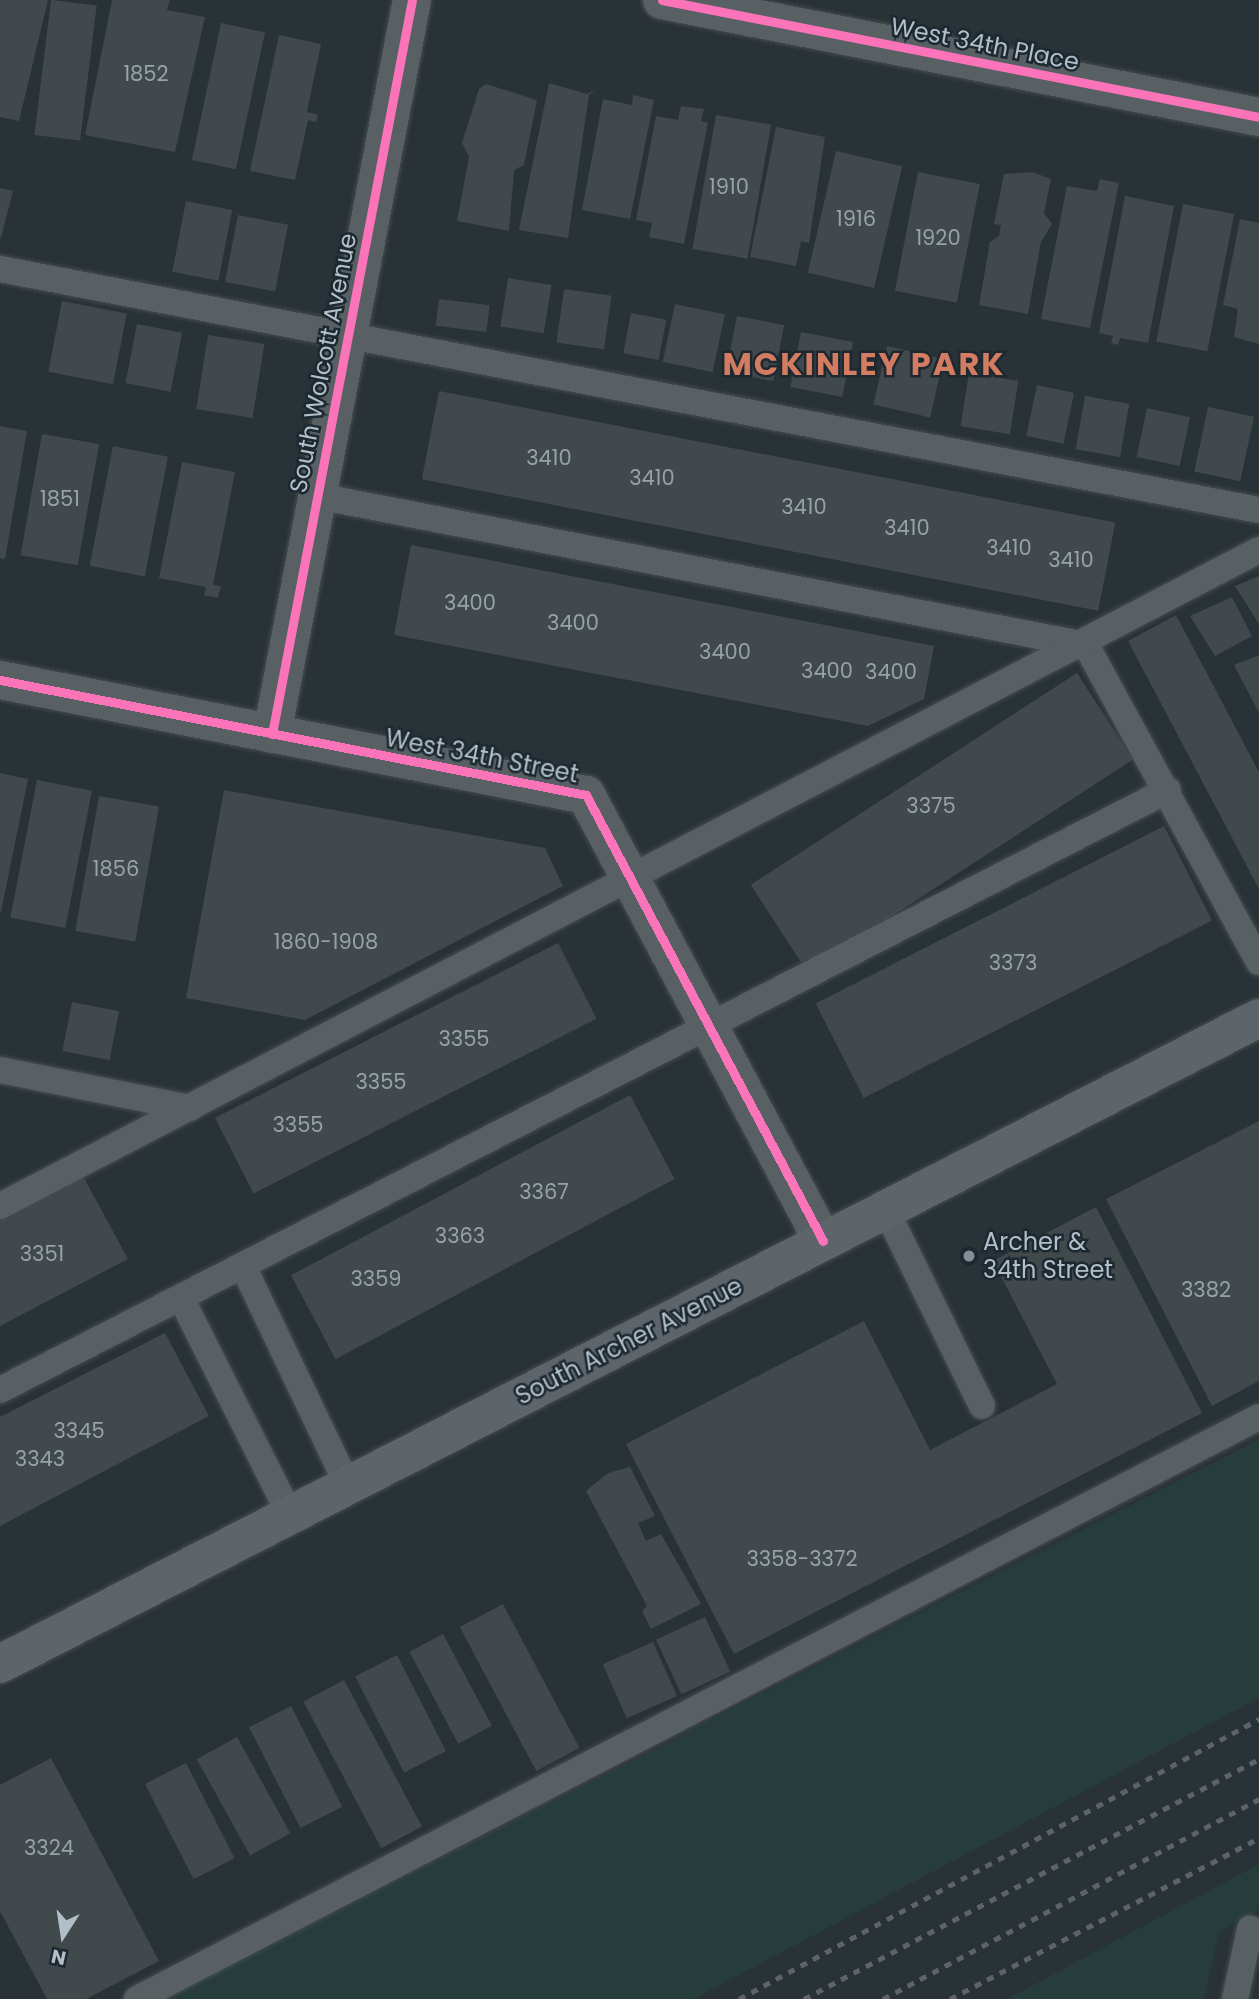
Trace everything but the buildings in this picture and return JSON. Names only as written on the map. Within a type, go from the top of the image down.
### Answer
[{"type":"main road","name":"South Archer Avenue","points":[[0,1664],[1259,1018]]},
{"type":"street","name":"South Wolcott Avenue","points":[[272,734],[412,0]]},
{"type":"street","name":"West 34th Place","points":[[662,0],[1259,117]]},
{"type":"street","name":"West 34th Street","points":[[0,680],[586,795],[823,1241]]},
{"type":"lane","points":[[0,269],[1259,510]]},
{"type":"lane","points":[[317,496],[1086,645],[1168,790],[1259,962]]},
{"type":"lane","points":[[0,1206],[1086,645],[1259,550]]},
{"type":"lane","points":[[0,1390],[707,1024],[1168,790]]},
{"type":"lane","points":[[0,1070],[190,1108]]},
{"type":"lane","points":[[886,1210],[982,1406]]},
{"type":"lane","points":[[243,1266],[348,1486]]},
{"type":"lane","points":[[181,1298],[290,1515]]},
{"type":"lane","points":[[137,1999],[1259,1417]]},
{"type":"lane","points":[[1235,1999],[1250,1929]]},
{"type":"green space","points":[[1259,1439],[1259,1698],[694,1999],[167,1999]]},
{"type":"green space","points":[[1259,1864],[1259,1911],[1219,1932],[1204,1999],[1007,1999]]},
{"type":"railway","points":[[739,1999],[1259,1719]]},
{"type":"railway","points":[[804,1999],[1259,1759]]},
{"type":"railway","points":[[883,1999],[1259,1799]]},
{"type":"railway","points":[[950,1999],[1259,1838]]},
{"type":"cycle path","points":[[272,734],[412,0]]},
{"type":"cycle path","points":[[662,0],[1259,117]]},
{"type":"cycle path","points":[[0,680],[586,795],[823,1241]]},
{"type":"place","name":"Archer & 34th Street","points":[[969,1256]]},
{"type":"district","name":"MCKINLEY PARK","points":[[864,364]]}]
